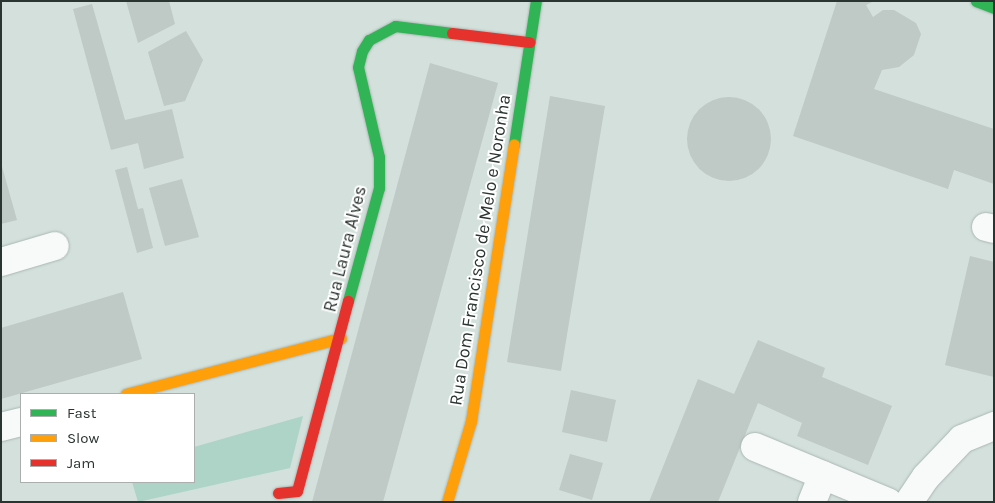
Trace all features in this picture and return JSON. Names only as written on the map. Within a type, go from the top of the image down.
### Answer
[{"type":"street","name":"Rua Dom Francisco de Melo e Noronha","points":[[447,502],[471,421],[536,1]]},
{"type":"street","points":[[976,1],[994,8]]},
{"type":"street","name":"Rua Laura Alves","points":[[278,493],[297,491],[341,338],[375,207],[381,171],[358,68],[362,51],[369,40],[395,26],[530,42]]},
{"type":"street","points":[[1,262],[55,246]]},
{"type":"street","points":[[130,393],[341,338]]},
{"type":"street","points":[[1,427],[20,422]]},
{"type":"street","points":[[909,502],[926,476],[962,439],[994,426]]},
{"type":"street","points":[[755,447],[888,502]]},
{"type":"street","points":[[812,502],[823,476]]},
{"type":"green space","points":[[303,416],[290,468],[138,502],[132,483],[195,483],[195,447]]},
{"type":"building","points":[[126,1],[169,1],[175,24],[138,43]]},
{"type":"building","points":[[837,1],[874,1],[866,5],[873,17],[883,10],[894,10],[916,23],[921,34],[914,55],[899,67],[882,70],[874,89],[994,129],[994,184],[954,170],[948,189],[793,136]]},
{"type":"building","points":[[92,4],[125,120],[172,109],[184,158],[144,169],[138,143],[111,150],[73,9]]},
{"type":"building","points":[[186,31],[203,60],[185,101],[164,106],[148,52]]},
{"type":"building","points":[[430,63],[498,83],[383,502],[312,502]]},
{"type":"building","points":[[550,96],[605,106],[561,371],[507,362]]},
{"type":"building","points":[[729,97],[745,100],[759,109],[768,123],[771,139],[768,155],[759,169],[745,178],[729,181],[713,178],[699,169],[690,155],[687,139],[690,123],[699,109],[713,100]]},
{"type":"building","points":[[1,163],[17,220],[1,224]]},
{"type":"building","points":[[127,167],[138,209],[143,208],[153,248],[137,253],[115,170]]},
{"type":"building","points":[[182,179],[199,237],[165,246],[149,188]]},
{"type":"building","points":[[970,256],[994,262],[994,377],[945,365]]},
{"type":"building","points":[[123,292],[142,359],[1,399],[1,328]]},
{"type":"building","points":[[758,340],[825,368],[822,377],[892,406],[868,465],[797,436],[802,423],[758,403],[718,502],[649,502],[698,379],[734,394]]},
{"type":"building","points":[[571,390],[616,400],[607,442],[562,432]]},
{"type":"building","points":[[570,454],[603,463],[592,500],[559,490]]},
{"type":"traffic: fast","points":[[514,144],[536,1]]},
{"type":"traffic: fast","points":[[976,1],[994,8]]},
{"type":"traffic: fast","points":[[348,301],[379,188],[379,157],[358,67],[362,51],[369,40],[395,26],[452,33]]},
{"type":"traffic: slow","points":[[447,502],[471,421],[514,144]]},
{"type":"traffic: slow","points":[[130,393],[341,338]]},
{"type":"traffic: jam","points":[[452,33],[529,42]]},
{"type":"traffic: jam","points":[[278,493],[297,491],[348,301]]}]
